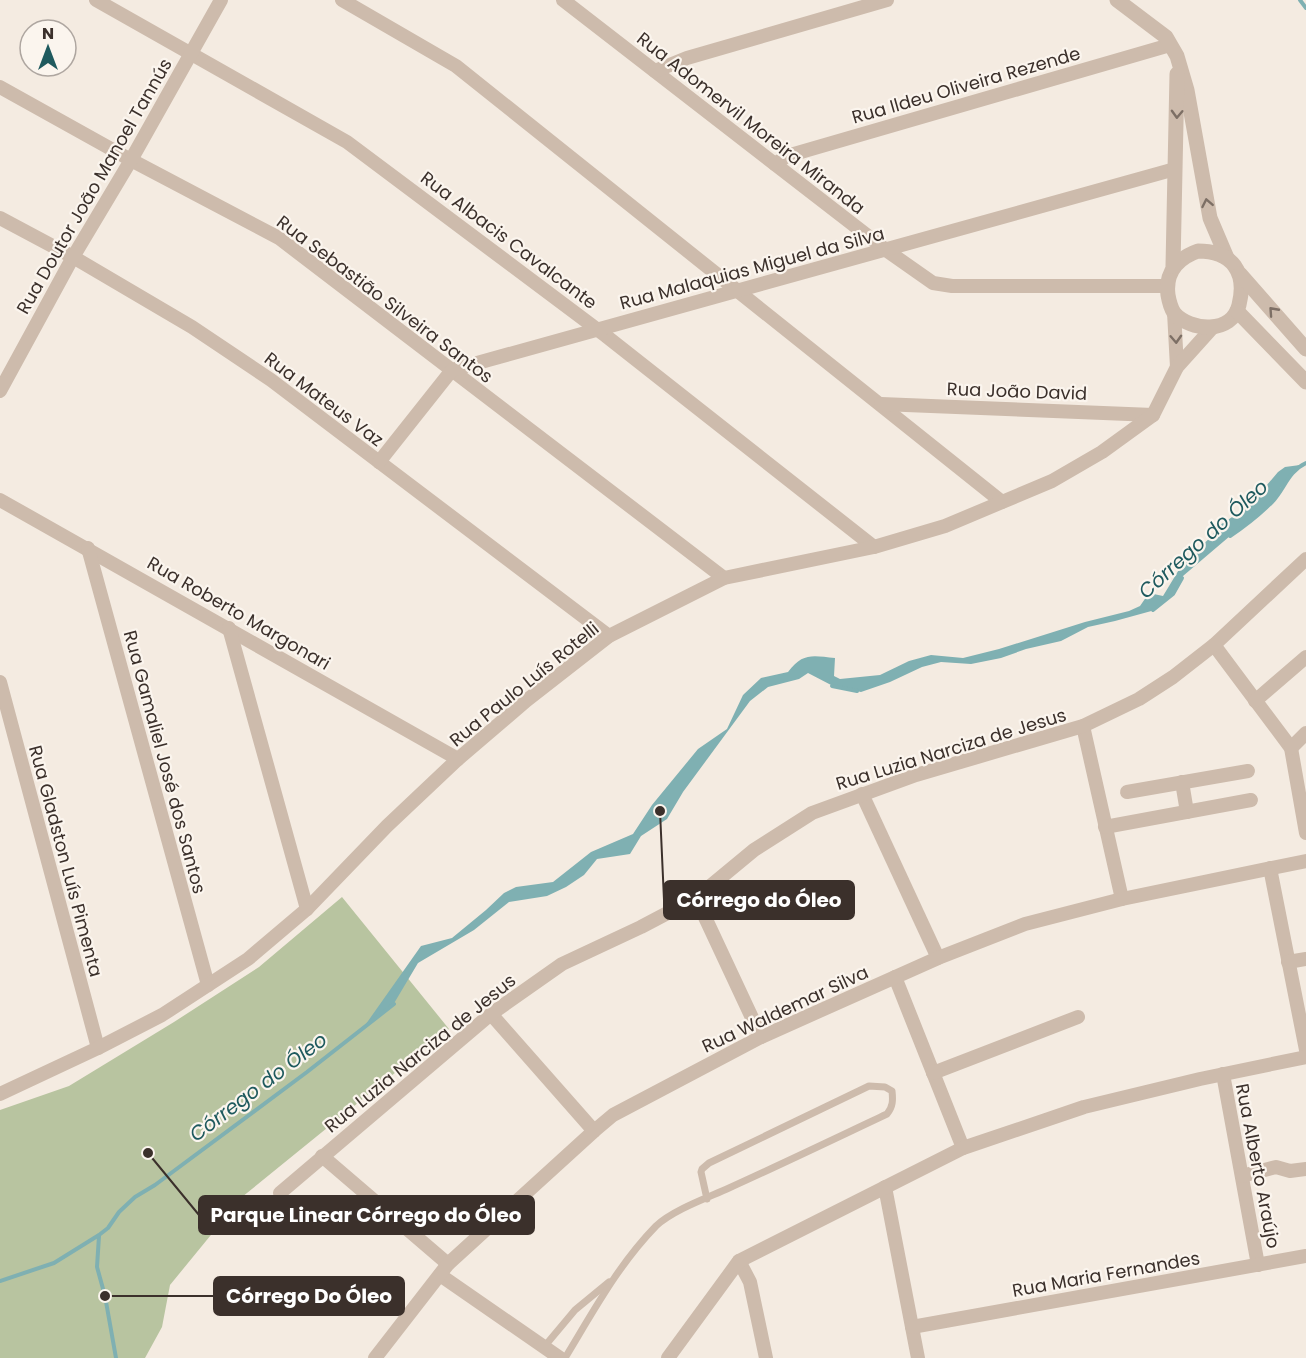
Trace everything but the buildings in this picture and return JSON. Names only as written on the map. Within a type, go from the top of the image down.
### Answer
[{"type":"street","name":"Rua Albacis Cavalcante","points":[[96,0],[347,142],[597,329],[874,547]]},
{"type":"street","name":"Rua Doutor João Manoel Tannús","points":[[0,391],[73,257],[131,160],[221,0]]},
{"type":"street","points":[[342,0],[456,66],[1002,502]]},
{"type":"street","name":"Rua Adomervil Moreira Miranda","points":[[562,0],[933,283],[952,286],[1168,286]]},
{"type":"street","points":[[655,71],[687,57],[887,0]]},
{"type":"street","points":[[1117,0],[1166,37],[1173,50],[1187,90],[1210,218],[1227,258],[1306,348]]},
{"type":"street","points":[[1173,50],[1175,169],[1173,266],[1168,286],[1170,303],[1174,312],[1193,324],[1213,327],[1224,324],[1237,311],[1242,292],[1240,274]]},
{"type":"street","name":"Rua Ildeu Oliveira Rezende","points":[[775,164],[787,156],[1173,50]]},
{"type":"street","name":"Rua Sebastião Silveira Santos","points":[[0,87],[131,160],[279,238],[724,578]]},
{"type":"street","name":"Rua Malaquias Miguel da Silva","points":[[452,370],[1175,169]]},
{"type":"street","name":"Rua Mateus Vaz","points":[[0,218],[73,257],[192,327],[271,380],[609,636]]},
{"type":"street","points":[[1173,266],[1186,255],[1198,251],[1218,253],[1227,258]]},
{"type":"street","points":[[1237,311],[1306,382]]},
{"type":"street","name":"Rua Paulo Luís Rotelli","points":[[1174,312],[1177,367]]},
{"type":"street","name":"Rua Paulo Luís Rotelli","points":[[0,1094],[162,1015],[248,958],[307,909],[387,826],[459,759],[527,700],[609,636],[724,578],[874,547],[945,526],[1052,481],[1102,452],[1153,415],[1177,367],[1213,327]]},
{"type":"street","points":[[379,462],[452,370]]},
{"type":"street","name":"Rua João David","points":[[880,404],[1153,415]]},
{"type":"street","name":"Rua Roberto Margonari","points":[[0,500],[459,759]]},
{"type":"street","name":"Rua Gamaliel José dos Santos","points":[[88,548],[208,985]]},
{"type":"street","name":"Rua Luzia Narciza de Jesus","points":[[280,1193],[491,1014],[562,964],[696,898],[754,850],[812,813],[916,775],[1083,726],[1139,699],[1173,677],[1214,645],[1306,559]]},
{"type":"street","points":[[229,628],[307,909]]},
{"type":"street","points":[[1214,645],[1291,748],[1301,783],[1306,833]]},
{"type":"street","points":[[1255,701],[1306,657]]},
{"type":"street","name":"Rua Gladston Luís Pimenta","points":[[0,682],[6,731],[98,1048]]},
{"type":"street","points":[[1083,726],[1122,899]]},
{"type":"street","points":[[1291,748],[1306,733]]},
{"type":"street","points":[[1127,792],[1248,771]]},
{"type":"street","points":[[1182,782],[1187,812]]},
{"type":"street","points":[[862,794],[938,958]]},
{"type":"street","points":[[1105,827],[1251,800]]},
{"type":"street","name":"Rua Waldemar Silva","points":[[375,1358],[444,1270],[594,1131],[622,1110],[761,1037],[938,958],[1025,924],[1122,899],[1306,861]]},
{"type":"street","points":[[1270,868],[1306,1050]]},
{"type":"street","points":[[696,898],[761,1037]]},
{"type":"street","points":[[1288,962],[1306,959]]},
{"type":"street","points":[[895,977],[963,1148]]},
{"type":"street","points":[[491,1014],[594,1131]]},
{"type":"street","points":[[933,1073],[1078,1017]]},
{"type":"street","points":[[668,1358],[739,1261],[963,1148],[1084,1107],[1306,1057]]},
{"type":"street","name":"Rua Alberto Araújo","points":[[1223,1074],[1258,1265]]},
{"type":"street","points":[[322,1156],[444,1270],[560,1358]]},
{"type":"street","points":[[1242,1176],[1276,1167],[1290,1171],[1306,1169]]},
{"type":"street","points":[[885,1186],[918,1358]]},
{"type":"street","name":"Rua Maria Fernandes","points":[[912,1328],[1306,1256]]},
{"type":"street","points":[[739,1261],[750,1282],[766,1358]]},
{"type":"lane","points":[[565,1358],[613,1279],[658,1225],[676,1213],[707,1199],[887,1114],[891,1110],[892,1091],[885,1086],[869,1086],[705,1166],[701,1172],[707,1199]]},
{"type":"lane","points":[[544,1347],[575,1310],[613,1279]]},
{"type":"green space","points":[[342,897],[449,1029],[242,1197],[170,1285],[162,1327],[145,1358],[0,1358],[0,1110],[69,1086],[174,1022],[259,967]]},
{"type":"water","points":[[1300,465],[1281,487],[1274,500],[1183,576],[1173,594],[1155,610],[1088,627],[1061,641],[1026,649],[1001,658],[971,664],[941,662],[922,667],[861,692],[833,686],[808,673],[799,679],[768,687],[750,701],[683,792],[667,819],[641,836],[630,854],[597,859],[584,875],[547,896],[509,902],[474,930],[418,963],[393,1005],[361,1031],[421,946],[452,938],[504,893],[516,887],[553,882],[591,852],[633,834],[652,805],[698,749],[727,729],[743,695],[761,678],[788,672],[799,661],[814,656],[835,658],[834,676],[840,679],[880,675],[909,661],[931,655],[963,658],[1129,611],[1140,606],[1149,593],[1163,596],[1183,563],[1212,536],[1217,527],[1249,506],[1278,472],[1285,467]]},
{"type":"waterway","name":"Córrego do Óleo","points":[[1300,0],[1306,8]]},
{"type":"waterway","name":"Córrego do Óleo","points":[[1230,536],[1267,507],[1295,471],[1306,463]]},
{"type":"waterway","name":"Córrego do Óleo","points":[[1153,610],[1173,594],[1182,578]]},
{"type":"waterway","name":"Córrego do Óleo","points":[[832,686],[857,691]]},
{"type":"waterway","name":"Córrego do Óleo","points":[[0,1281],[54,1263],[99,1235],[135,1197],[155,1185],[307,1072],[394,1004]]},
{"type":"waterway","name":"Córrego do Óleo","points":[[99,1236],[97,1267],[105,1296],[116,1358]]},
{"type":"place","name":"Córrego do Óleo","points":[[660,811]]},
{"type":"place","name":"Parque Linear Córrego do Óleo","points":[[148,1153]]},
{"type":"place","name":"Córrego Do Óleo","points":[[105,1296]]}]
